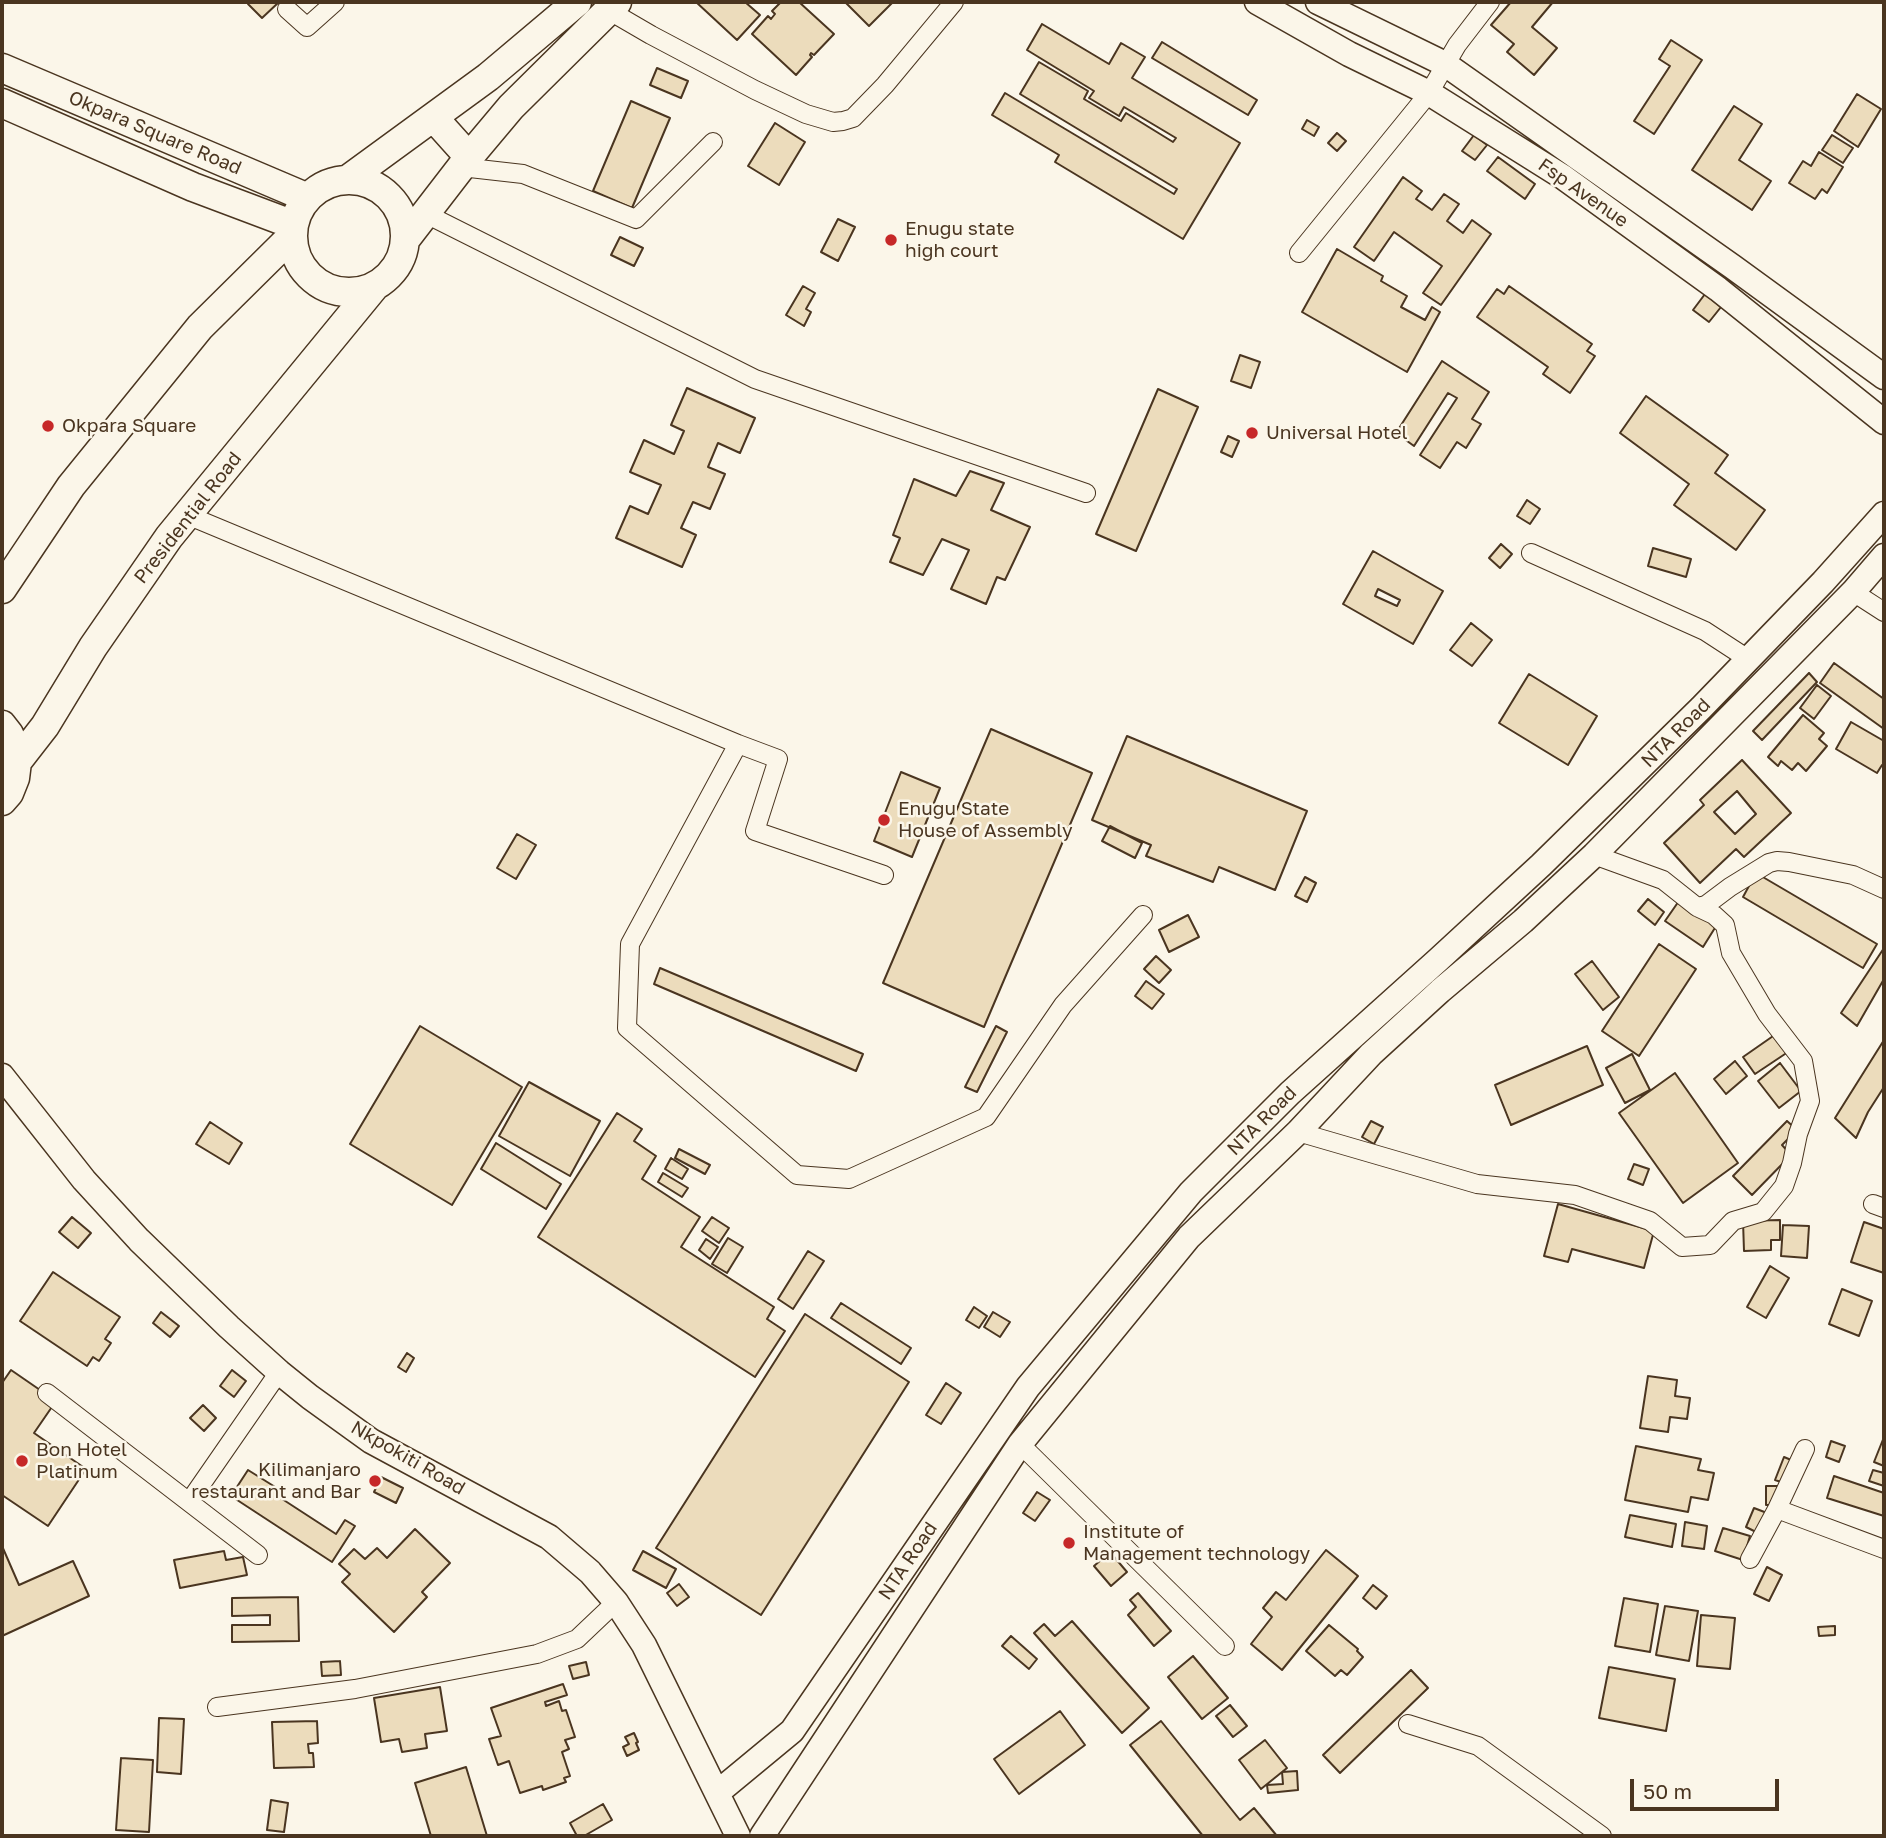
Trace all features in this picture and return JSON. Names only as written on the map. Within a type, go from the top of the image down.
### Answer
[{"type":"main road","points":[[347,180],[488,77],[577,2]]},
{"type":"main road","name":"Fsp Avenue","points":[[1257,2],[1349,54],[1429,93],[1563,177],[1718,289],[1884,422]]},
{"type":"main road","points":[[1308,31],[1323,4]]},
{"type":"main road","name":"Fsp Avenue","points":[[1323,4],[1445,64],[1884,377]]},
{"type":"main road","points":[[405,240],[511,107],[613,6]]},
{"type":"main road","name":"Okpara Square Road","points":[[2,68],[308,198]]},
{"type":"main road","points":[[2,103],[294,230]]},
{"type":"main road","points":[[433,118],[465,162]]},
{"type":"main road","points":[[347,180],[362,181],[389,197],[404,224],[405,240],[399,262],[375,286],[357,292],[338,291],[320,284],[306,271],[296,254],[294,230],[297,215],[308,198],[326,185],[347,180]]},
{"type":"main road","points":[[2,589],[71,486],[200,327],[294,230]]},
{"type":"main road","name":"Presidential Road","points":[[17,762],[45,726],[93,648],[169,537],[375,286]]},
{"type":"main road","name":"NTA Road","points":[[717,1793],[792,1731],[1028,1387],[1191,1192],[1290,1093],[1541,865],[1702,708],[1884,514]]},
{"type":"main road","name":"NTA Road","points":[[762,1836],[1020,1444],[1189,1237],[1298,1132],[1371,1054],[1594,855],[1853,592],[1884,556]]},
{"type":"main road","points":[[2,725],[15,747],[17,762],[15,778],[9,793],[2,801]]},
{"type":"main road","name":"Nkpokiti Road","points":[[2,1076],[84,1180],[139,1240],[279,1372],[370,1441],[550,1537],[590,1572],[616,1602],[644,1645],[738,1836]]},
{"type":"street","points":[[287,9],[307,27],[335,2]]},
{"type":"street","points":[[613,6],[650,35],[755,90],[806,114],[833,122],[853,118],[885,85],[954,2]]},
{"type":"street","points":[[1299,253],[1429,93],[1457,45],[1490,2]]},
{"type":"street","points":[[465,162],[523,174],[636,219],[713,142]]},
{"type":"street","points":[[426,214],[755,379],[1086,493]]},
{"type":"street","points":[[187,515],[778,759],[755,831],[884,875]]},
{"type":"street","points":[[1531,553],[1705,631],[1748,659]]},
{"type":"street","points":[[1853,592],[1884,612]]},
{"type":"street","points":[[738,744],[630,944],[627,1028],[797,1175],[849,1179],[986,1118],[1063,1005],[1143,915]]},
{"type":"street","points":[[1298,1132],[1476,1184],[1575,1195],[1650,1221],[1682,1247],[1710,1245],[1733,1221],[1763,1212],[1784,1186],[1810,1101],[1803,1061],[1767,1014],[1731,953],[1725,925],[1662,880],[1594,855]]},
{"type":"street","points":[[1697,907],[1706,905],[1730,887],[1769,863],[1777,861],[1853,875],[1884,889]]},
{"type":"street","points":[[189,1502],[279,1372]]},
{"type":"street","points":[[47,1393],[258,1555]]},
{"type":"street","points":[[1020,1444],[1225,1646]]},
{"type":"street","points":[[1750,1559],[1805,1449]]},
{"type":"street","points":[[1777,1509],[1884,1549]]},
{"type":"street","points":[[217,1707],[355,1689],[537,1654],[577,1639],[616,1602]]},
{"type":"street","points":[[1408,1724],[1478,1746],[1602,1836]]},
{"type":"building","points":[[279,2],[262,18],[248,4]]},
{"type":"building","points":[[696,2],[745,2],[760,15],[737,40]]},
{"type":"building","points":[[781,2],[799,2],[834,34],[814,55],[811,53],[812,57],[796,75],[752,34],[768,16],[771,19],[775,14],[772,11]]},
{"type":"building","points":[[845,2],[893,2],[869,26]]},
{"type":"building","points":[[1511,2],[1553,2],[1532,27],[1557,48],[1534,75],[1507,52],[1514,44],[1491,25]]},
{"type":"building","points":[[1042,24],[1109,64],[1121,43],[1145,57],[1132,78],[1240,143],[1183,239],[1055,162],[1059,155],[992,115],[1005,93],[1174,194],[1177,189],[1020,94],[1039,62],[1088,91],[1084,99],[1121,121],[1126,113],[1173,142],[1176,138],[1124,107],[1119,116],[1089,98],[1094,91],[1027,50]]},
{"type":"building","points":[[1671,40],[1702,60],[1654,134],[1634,121],[1670,66],[1659,59]]},
{"type":"building","points":[[1162,42],[1257,100],[1248,115],[1152,58]]},
{"type":"building","points":[[657,68],[688,81],[681,98],[650,85]]},
{"type":"building","points":[[1857,94],[1881,109],[1858,147],[1834,131]]},
{"type":"building","points":[[631,101],[670,118],[632,208],[593,191]]},
{"type":"building","points":[[1734,106],[1762,124],[1739,160],[1771,181],[1752,210],[1692,170]]},
{"type":"building","points":[[1307,120],[1319,127],[1314,136],[1302,129]]},
{"type":"building","points":[[775,123],[805,142],[779,185],[748,166]]},
{"type":"building","points":[[1337,133],[1346,141],[1337,151],[1328,143]]},
{"type":"building","points":[[1474,135],[1487,145],[1475,160],[1462,151]]},
{"type":"building","points":[[1832,135],[1853,148],[1843,163],[1822,150]]},
{"type":"building","points":[[1819,152],[1843,167],[1827,193],[1822,189],[1815,199],[1789,183],[1803,161],[1811,166]]},
{"type":"building","points":[[1498,157],[1535,184],[1525,199],[1487,171]]},
{"type":"building","points":[[1403,177],[1422,191],[1416,199],[1432,210],[1444,194],[1459,204],[1447,221],[1463,233],[1472,220],[1491,234],[1441,305],[1423,293],[1442,266],[1394,232],[1374,261],[1354,247]]},
{"type":"building","points":[[838,219],[855,227],[838,261],[821,252]]},
{"type":"building","points":[[620,237],[643,248],[634,266],[611,255]]},
{"type":"building","points":[[1337,249],[1383,276],[1381,281],[1407,296],[1401,307],[1425,320],[1432,307],[1440,312],[1407,372],[1302,312]]},
{"type":"building","points":[[803,286],[815,293],[806,309],[811,312],[804,326],[786,315]]},
{"type":"building","points":[[1509,286],[1592,344],[1587,351],[1595,356],[1570,393],[1543,374],[1548,367],[1477,317],[1497,289],[1504,294]]},
{"type":"building","points":[[1705,294],[1721,307],[1709,322],[1693,310]]},
{"type":"building","points":[[1240,355],[1260,362],[1251,388],[1231,381]]},
{"type":"building","points":[[1442,361],[1489,392],[1472,419],[1481,424],[1466,448],[1457,442],[1440,468],[1420,455],[1457,398],[1448,393],[1414,446],[1396,433]]},
{"type":"building","points":[[687,388],[755,418],[740,453],[718,443],[708,467],[725,474],[710,509],[693,502],[681,528],[696,535],[682,567],[616,538],[630,506],[648,514],[661,485],[630,472],[644,440],[674,454],[684,431],[671,425]]},
{"type":"building","points":[[1158,389],[1198,407],[1136,551],[1096,534]]},
{"type":"building","points":[[1646,396],[1728,455],[1715,473],[1765,510],[1736,550],[1674,505],[1689,484],[1620,433]]},
{"type":"building","points":[[1228,436],[1239,441],[1232,457],[1221,452]]},
{"type":"building","points":[[970,471],[1004,483],[991,510],[1030,527],[1005,580],[997,577],[986,604],[951,589],[969,550],[942,539],[923,575],[890,562],[900,538],[893,535],[914,479],[956,496]]},
{"type":"building","points":[[1527,500],[1540,509],[1530,524],[1517,516]]},
{"type":"building","points":[[1501,544],[1512,554],[1500,568],[1489,558]]},
{"type":"building","points":[[1653,548],[1691,559],[1686,577],[1648,566]]},
{"type":"building","points":[[1373,551],[1443,591],[1413,644],[1343,604]],"holes":[[[1378,589],[1400,600],[1397,606],[1375,596]]]},
{"type":"building","points":[[1471,623],[1492,640],[1472,666],[1450,650]]},
{"type":"building","points":[[1834,663],[1884,699],[1884,729],[1820,683]]},
{"type":"building","points":[[1809,673],[1817,682],[1762,740],[1753,731]]},
{"type":"building","points":[[1529,674],[1597,716],[1568,765],[1499,723]]},
{"type":"building","points":[[1817,685],[1831,696],[1814,719],[1800,708]]},
{"type":"building","points":[[1803,715],[1824,733],[1819,739],[1827,746],[1806,771],[1798,763],[1792,770],[1781,761],[1778,766],[1768,757]]},
{"type":"building","points":[[1851,722],[1884,741],[1884,766],[1882,765],[1877,773],[1836,749]]},
{"type":"building","points":[[991,729],[1092,773],[984,1027],[883,983]]},
{"type":"building","points":[[1127,736],[1307,811],[1275,890],[1219,867],[1213,882],[1146,856],[1151,845],[1092,820]]},
{"type":"building","points":[[1742,760],[1791,813],[1744,857],[1736,849],[1700,883],[1664,843],[1704,805],[1700,800]],"holes":[[[1737,791],[1756,814],[1735,834],[1714,812]]]},
{"type":"building","points":[[901,772],[940,788],[912,857],[874,841]]},
{"type":"building","points":[[1110,826],[1142,843],[1135,858],[1102,841]]},
{"type":"building","points":[[517,834],[536,845],[516,879],[497,868]]},
{"type":"building","points":[[1756,873],[1877,944],[1863,968],[1743,897]]},
{"type":"building","points":[[1305,877],[1316,883],[1307,902],[1295,896]]},
{"type":"building","points":[[1681,898],[1718,923],[1703,947],[1665,921]]},
{"type":"building","points":[[1648,899],[1664,912],[1655,925],[1638,911]]},
{"type":"building","points":[[1188,915],[1199,937],[1169,952],[1159,930]]},
{"type":"building","points":[[1659,944],[1696,969],[1639,1056],[1602,1031]]},
{"type":"building","points":[[1884,948],[1884,979],[1857,1026],[1841,1013]]},
{"type":"building","points":[[1156,956],[1171,970],[1159,983],[1144,969]]},
{"type":"building","points":[[1592,961],[1619,997],[1603,1010],[1575,974]]},
{"type":"building","points":[[660,968],[863,1054],[856,1071],[654,984]]},
{"type":"building","points":[[1146,981],[1164,994],[1152,1009],[1135,996]]},
{"type":"building","points":[[420,1026],[522,1087],[452,1205],[350,1144]]},
{"type":"building","points":[[996,1026],[1007,1032],[977,1092],[965,1087]]},
{"type":"building","points":[[1776,1034],[1788,1052],[1755,1074],[1743,1057]]},
{"type":"building","points":[[1884,1040],[1884,1087],[1856,1138],[1835,1118]]},
{"type":"building","points":[[1587,1046],[1603,1085],[1511,1125],[1495,1085]]},
{"type":"building","points":[[1632,1054],[1650,1090],[1625,1103],[1606,1068]]},
{"type":"building","points":[[1735,1061],[1747,1076],[1726,1094],[1714,1079]]},
{"type":"building","points":[[1780,1063],[1801,1091],[1779,1108],[1758,1081]]},
{"type":"building","points":[[1675,1073],[1738,1163],[1683,1203],[1619,1113]]},
{"type":"building","points":[[529,1082],[600,1121],[570,1176],[499,1136]]},
{"type":"building","points":[[617,1113],[642,1129],[634,1141],[656,1156],[642,1179],[700,1217],[681,1247],[774,1307],[767,1319],[785,1331],[755,1377],[538,1237]]},
{"type":"building","points":[[1371,1121],[1383,1127],[1374,1144],[1362,1137]]},
{"type":"building","points":[[1787,1121],[1797,1130],[1782,1145],[1791,1155],[1752,1195],[1733,1176]]},
{"type":"building","points":[[210,1122],[242,1143],[229,1164],[196,1144]]},
{"type":"building","points":[[496,1143],[561,1184],[546,1209],[481,1169]]},
{"type":"building","points":[[679,1149],[710,1165],[705,1174],[675,1158]]},
{"type":"building","points":[[671,1158],[688,1169],[682,1179],[665,1169]]},
{"type":"building","points":[[1634,1164],[1649,1169],[1643,1185],[1628,1179]]},
{"type":"building","points":[[663,1173],[688,1188],[682,1197],[658,1182]]},
{"type":"building","points":[[1558,1204],[1654,1231],[1644,1268],[1572,1249],[1568,1262],[1544,1256]]},
{"type":"building","points":[[72,1217],[91,1233],[78,1248],[59,1232]]},
{"type":"building","points":[[712,1217],[729,1228],[719,1243],[702,1231]]},
{"type":"building","points":[[1780,1220],[1780,1240],[1771,1240],[1771,1250],[1744,1251],[1743,1221]]},
{"type":"building","points":[[1864,1222],[1884,1229],[1884,1273],[1851,1262]]},
{"type":"building","points":[[1783,1225],[1809,1226],[1807,1258],[1781,1256]]},
{"type":"building","points":[[728,1238],[743,1247],[727,1273],[712,1264]]},
{"type":"building","points":[[706,1239],[718,1247],[710,1259],[699,1250]]},
{"type":"building","points":[[808,1251],[824,1261],[793,1309],[778,1299]]},
{"type":"building","points":[[1770,1266],[1789,1278],[1766,1318],[1747,1307]]},
{"type":"building","points":[[53,1272],[120,1317],[105,1339],[111,1343],[99,1361],[93,1357],[87,1366],[20,1321]]},
{"type":"building","points":[[1842,1289],[1872,1301],[1859,1336],[1829,1324]]},
{"type":"building","points":[[841,1303],[911,1348],[901,1364],[831,1318]]},
{"type":"building","points":[[974,1307],[987,1316],[979,1328],[966,1320]]},
{"type":"building","points":[[161,1312],[179,1326],[170,1337],[153,1323]]},
{"type":"building","points":[[993,1312],[1010,1322],[1000,1337],[984,1327]]},
{"type":"building","points":[[805,1314],[909,1382],[761,1615],[656,1548]]},
{"type":"building","points":[[407,1353],[414,1358],[406,1372],[398,1367]]},
{"type":"building","points":[[11,1370],[56,1401],[34,1433],[86,1469],[48,1526],[2,1495],[2,1383]]},
{"type":"building","points":[[232,1370],[246,1381],[234,1397],[220,1386]]},
{"type":"building","points":[[1648,1376],[1677,1380],[1675,1396],[1690,1398],[1687,1419],[1670,1417],[1668,1432],[1640,1428]]},
{"type":"building","points":[[946,1383],[961,1393],[941,1424],[926,1415]]},
{"type":"building","points":[[203,1405],[216,1418],[204,1431],[190,1418]]},
{"type":"building","points":[[1884,1437],[1884,1466],[1874,1462]]},
{"type":"building","points":[[1831,1441],[1845,1446],[1839,1462],[1826,1457]]},
{"type":"building","points":[[1636,1446],[1701,1459],[1698,1470],[1714,1473],[1708,1500],[1691,1497],[1688,1512],[1625,1500]]},
{"type":"building","points":[[1784,1457],[1796,1462],[1787,1484],[1775,1480]]},
{"type":"building","points":[[248,1470],[280,1490],[276,1495],[336,1534],[345,1520],[355,1526],[332,1562],[231,1496]]},
{"type":"building","points":[[1873,1470],[1884,1473],[1884,1486],[1869,1481]]},
{"type":"building","points":[[1834,1476],[1884,1493],[1884,1516],[1827,1498]]},
{"type":"building","points":[[381,1477],[403,1488],[396,1503],[374,1492]]},
{"type":"building","points":[[1766,1486],[1784,1486],[1784,1505],[1766,1505]]},
{"type":"building","points":[[1037,1492],[1050,1500],[1035,1521],[1023,1513]]},
{"type":"building","points":[[1754,1508],[1767,1513],[1758,1533],[1746,1527]]},
{"type":"building","points":[[1630,1515],[1676,1524],[1672,1547],[1625,1537]]},
{"type":"building","points":[[1685,1522],[1707,1526],[1704,1549],[1682,1546]]},
{"type":"building","points":[[1723,1528],[1750,1536],[1743,1560],[1715,1551]]},
{"type":"building","points":[[415,1529],[450,1563],[422,1592],[427,1597],[394,1632],[342,1582],[350,1574],[339,1564],[354,1549],[365,1559],[377,1548],[387,1558]]},
{"type":"building","points":[[2,1546],[19,1585],[73,1561],[89,1596],[2,1636]]},
{"type":"building","points":[[1326,1550],[1358,1576],[1282,1670],[1251,1644],[1272,1617],[1263,1608],[1276,1592],[1286,1600]]},
{"type":"building","points":[[224,1551],[226,1560],[243,1557],[247,1575],[180,1588],[174,1560]]},
{"type":"building","points":[[643,1551],[676,1569],[666,1588],[633,1570]]},
{"type":"building","points":[[1110,1552],[1127,1572],[1111,1586],[1094,1566]]},
{"type":"building","points":[[1767,1567],[1782,1575],[1769,1601],[1754,1594]]},
{"type":"building","points":[[679,1584],[689,1597],[677,1606],[667,1593]]},
{"type":"building","points":[[1373,1585],[1387,1596],[1376,1609],[1363,1598]]},
{"type":"building","points":[[1138,1593],[1171,1631],[1154,1646],[1128,1615],[1136,1607],[1130,1600]]},
{"type":"building","points":[[298,1597],[299,1641],[232,1642],[232,1625],[270,1625],[270,1615],[232,1616],[232,1598]]},
{"type":"building","points":[[1624,1598],[1658,1604],[1650,1652],[1615,1646]]},
{"type":"building","points":[[1665,1606],[1698,1611],[1689,1661],[1656,1655]]},
{"type":"building","points":[[1701,1615],[1735,1618],[1730,1669],[1697,1666]]},
{"type":"building","points":[[1072,1621],[1149,1708],[1122,1733],[1034,1633],[1044,1624],[1055,1636]]},
{"type":"building","points":[[1329,1625],[1358,1649],[1363,1657],[1347,1675],[1341,1670],[1335,1676],[1306,1651]]},
{"type":"building","points":[[1835,1626],[1835,1635],[1819,1636],[1818,1627]]},
{"type":"building","points":[[1011,1636],[1037,1659],[1029,1669],[1002,1646]]},
{"type":"building","points":[[1193,1656],[1228,1698],[1202,1719],[1168,1677]]},
{"type":"building","points":[[340,1661],[341,1675],[322,1676],[321,1662]]},
{"type":"building","points":[[586,1662],[589,1675],[573,1679],[569,1666]]},
{"type":"building","points":[[1609,1667],[1675,1679],[1666,1731],[1599,1718]]},
{"type":"building","points":[[1411,1670],[1428,1688],[1340,1773],[1323,1755]]},
{"type":"building","points":[[563,1684],[567,1695],[545,1702],[546,1706],[559,1701],[562,1711],[566,1710],[575,1737],[565,1740],[569,1749],[562,1752],[570,1776],[564,1778],[566,1782],[543,1790],[542,1786],[520,1793],[509,1761],[498,1765],[489,1739],[501,1736],[491,1708]]},
{"type":"building","points":[[440,1687],[447,1731],[425,1734],[427,1748],[402,1752],[399,1739],[381,1742],[374,1698]]},
{"type":"building","points":[[1230,1705],[1247,1726],[1233,1737],[1216,1716]]},
{"type":"building","points":[[1060,1711],[1085,1745],[1019,1794],[994,1759]]},
{"type":"building","points":[[159,1718],[184,1719],[181,1774],[157,1772]]},
{"type":"building","points":[[317,1721],[318,1743],[308,1744],[309,1753],[313,1753],[314,1767],[274,1768],[272,1722]]},
{"type":"building","points":[[1161,1721],[1240,1820],[1254,1808],[1277,1836],[1203,1836],[1130,1745]]},
{"type":"building","points":[[634,1733],[639,1750],[627,1756],[623,1747],[629,1744],[625,1737]]},
{"type":"building","points":[[1265,1740],[1287,1768],[1261,1789],[1239,1760]]},
{"type":"building","points":[[121,1758],[153,1760],[149,1832],[116,1830]]},
{"type":"building","points":[[466,1767],[487,1836],[431,1836],[415,1783]]},
{"type":"building","points":[[1297,1771],[1298,1790],[1268,1793],[1267,1785],[1283,1784],[1282,1772]]},
{"type":"building","points":[[271,1800],[288,1803],[284,1832],[267,1830]]},
{"type":"building","points":[[603,1804],[612,1820],[584,1836],[577,1836],[570,1823]]},
{"type":"place","name":"Enugu state high court","points":[[891,240]]},
{"type":"place","name":"Okpara Square","points":[[48,426]]},
{"type":"place","name":"Universal Hotel","points":[[1252,433]]},
{"type":"place","name":"Enugu State House of Assembly","points":[[884,820]]},
{"type":"place","name":"Bon Hotel Platinum","points":[[22,1461]]},
{"type":"place","name":"Kilimanjaro restaurant and Bar","points":[[375,1481]]},
{"type":"place","name":"Institute of Management technology","points":[[1069,1543]]}]
